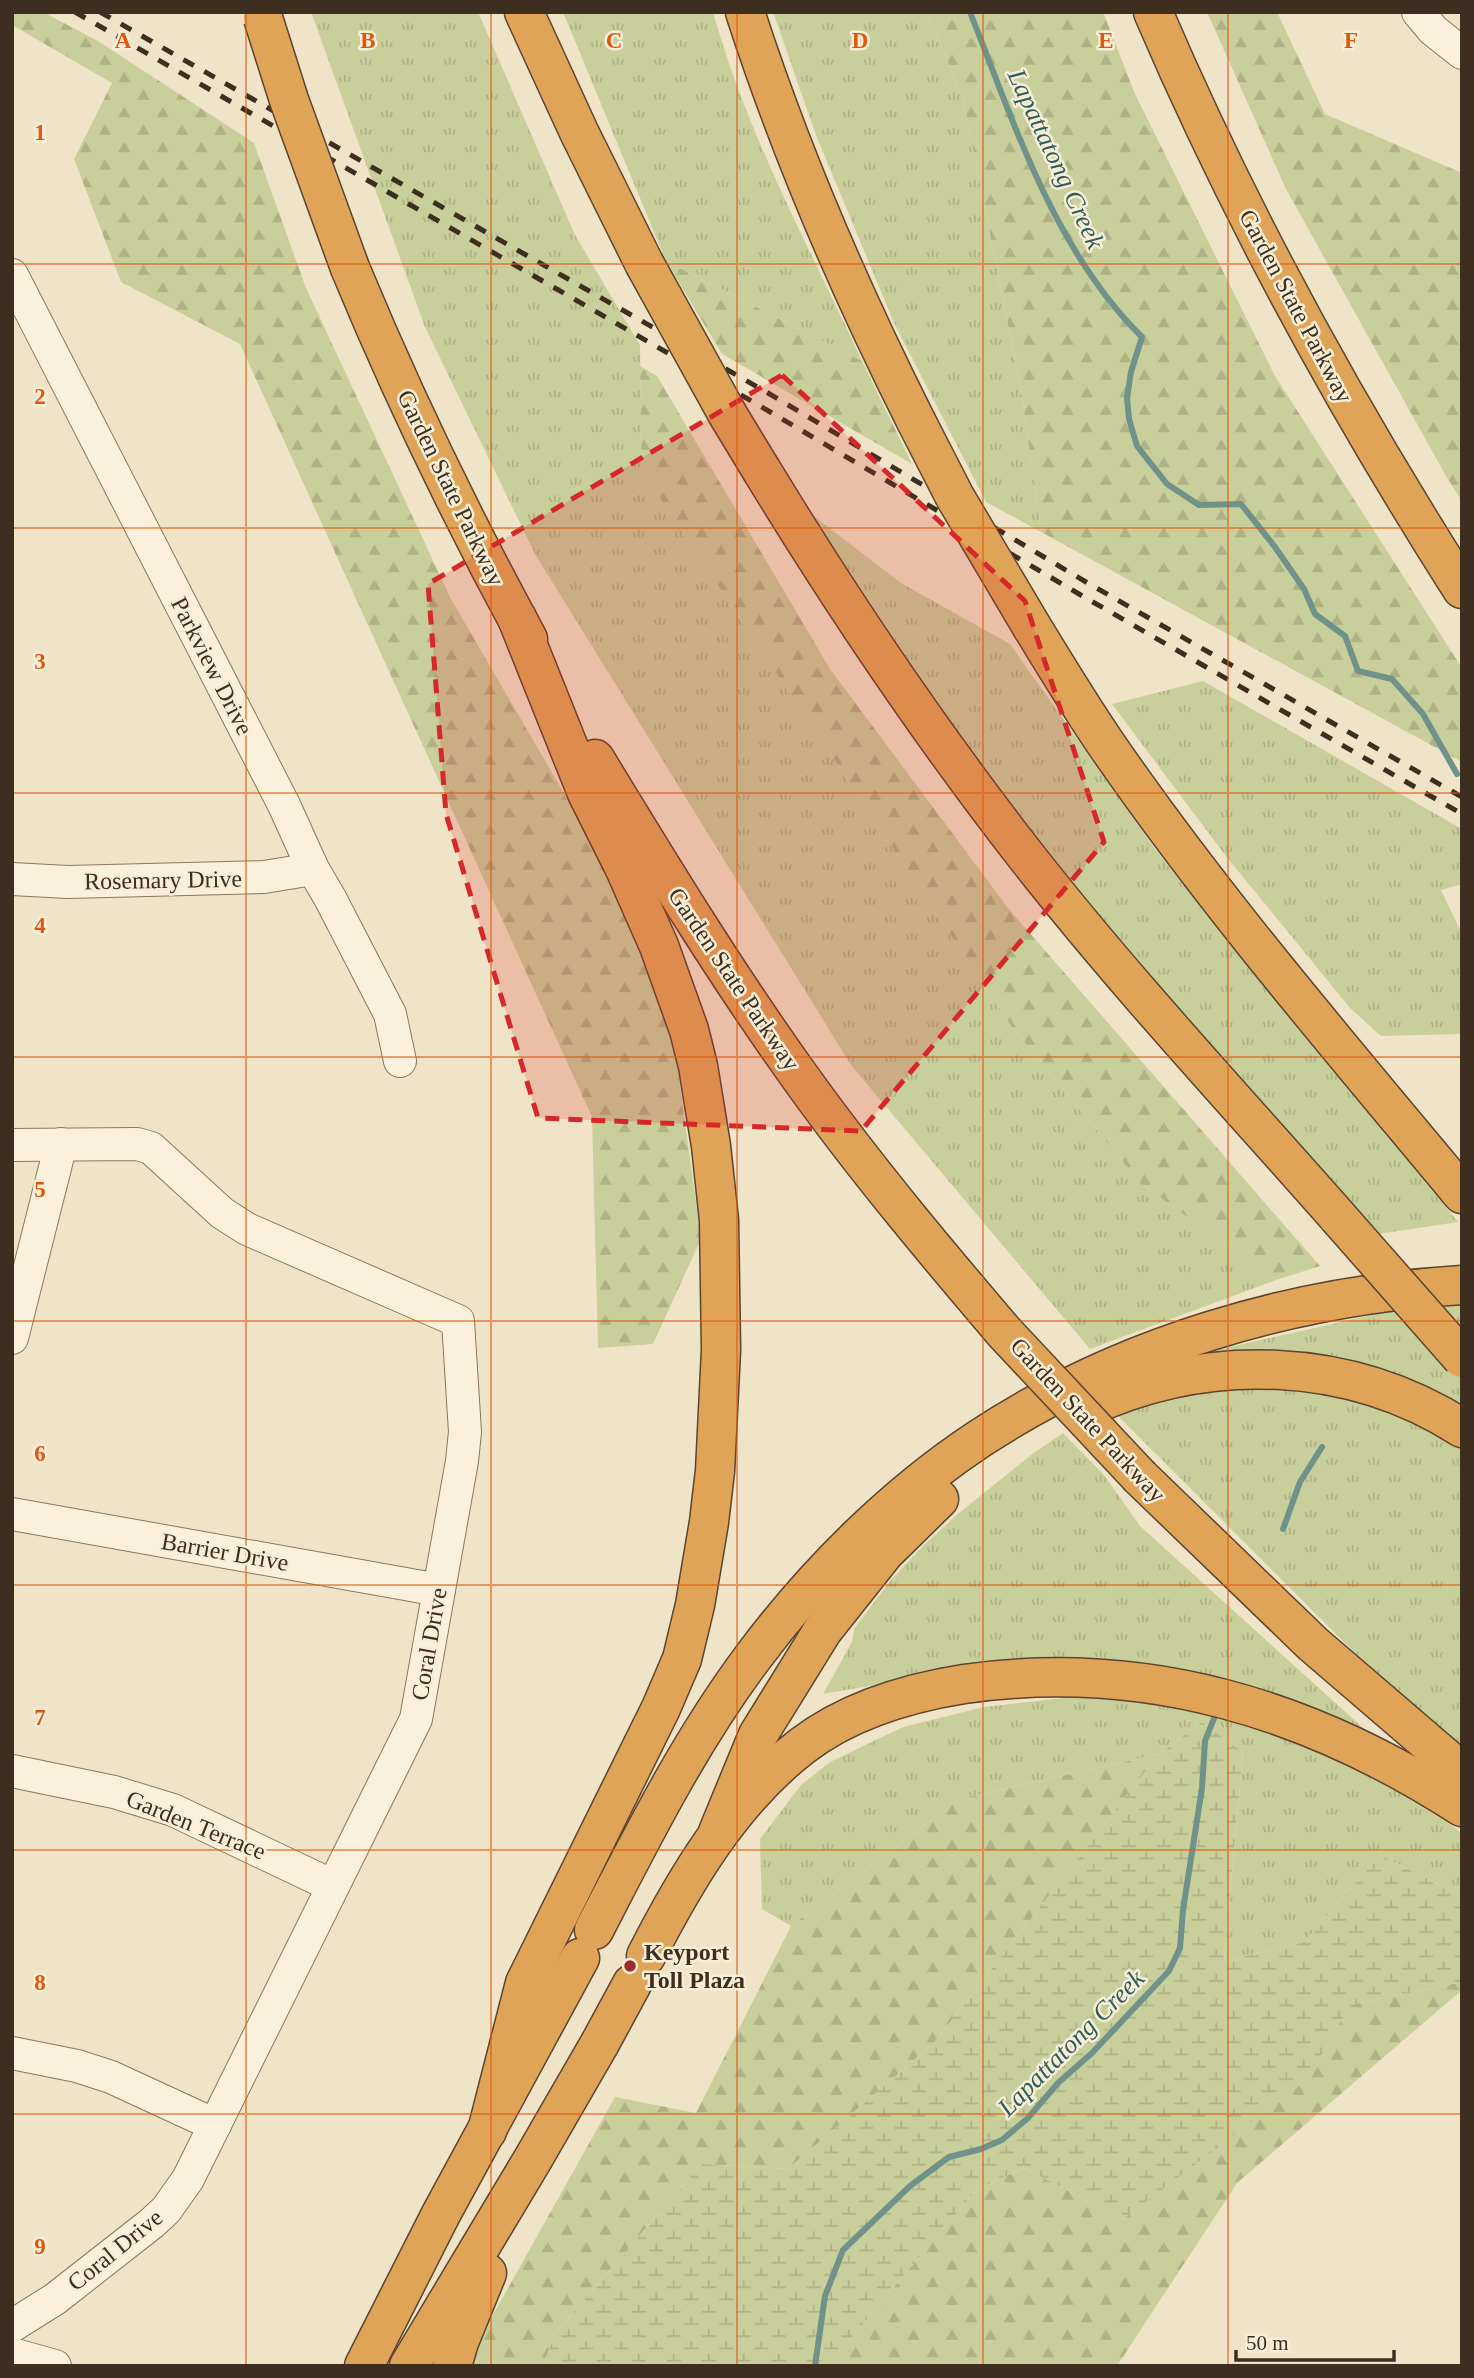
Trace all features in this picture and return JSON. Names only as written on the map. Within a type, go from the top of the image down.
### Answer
[{"type":"highway","points":[[524,12],[579,132],[644,263],[727,415],[833,586],[885,663],[1027,856],[1130,981],[1462,1358]]},
{"type":"highway","points":[[745,12],[765,75],[820,218],[873,334],[955,497],[1032,627],[1107,744],[1198,868],[1462,1194]]},
{"type":"highway","name":"Garden State Parkway","points":[[1153,12],[1204,128],[1271,264],[1363,428],[1462,589]]},
{"type":"highway","name":"Garden State Parkway","points":[[262,15],[289,100],[350,268],[414,417],[517,618],[579,731],[667,877],[760,1018],[850,1144],[1004,1332],[1140,1477],[1313,1644],[1462,1772]]},
{"type":"highway","points":[[1363,428],[1462,545]]},
{"type":"highway","points":[[487,2131],[525,1983],[661,1709],[682,1659],[695,1605],[709,1521],[715,1471],[721,1350],[719,1220],[712,1146],[700,1077],[688,1030],[659,946],[587,793],[517,618]]},
{"type":"highway","points":[[364,2366],[683,1765],[723,1700],[768,1637],[860,1536],[951,1459],[1044,1400],[1086,1380],[1174,1344],[1302,1308],[1399,1291],[1462,1285]]},
{"type":"highway","points":[[718,1832],[747,1759],[768,1716],[824,1630],[866,1573],[908,1528],[954,1487],[1006,1450],[1043,1429],[1131,1389],[1214,1370],[1254,1369],[1319,1373],[1368,1384],[1424,1407],[1462,1428]]},
{"type":"highway","points":[[409,2366],[533,2159],[600,2043],[678,1895],[718,1832],[764,1781],[804,1744],[871,1707],[920,1692],[992,1680],[1052,1676],[1150,1683],[1250,1705],[1343,1740],[1408,1774],[1462,1807]]},
{"type":"highway","points":[[452,2366],[459,2342],[533,2159]]},
{"type":"street","points":[[1418,12],[1433,30],[1462,53]]},
{"type":"street","name":"Parkview Drive","points":[[12,275],[284,806],[313,869],[390,1014],[400,1061]]},
{"type":"street","name":"Rosemary Drive","points":[[13,874],[68,881],[264,877],[313,869]]},
{"type":"street","points":[[12,1338],[61,1144]]},
{"type":"street","name":"Coral Drive","points":[[12,1145],[137,1144],[151,1148],[222,1213],[247,1229],[458,1321],[465,1432],[416,1719],[188,2179],[166,2210],[152,2223],[55,2299],[12,2326]]},
{"type":"street","name":"Barrier Drive","points":[[12,1514],[439,1590]]},
{"type":"street","name":"Garden Terrace","points":[[12,1771],[114,1792],[173,1810],[333,1886]]},
{"type":"street","points":[[12,2053],[77,2066],[111,2077],[215,2124]]},
{"type":"street","points":[[12,2354],[55,2366]]},
{"type":"highlighted area","points":[[782,375],[1025,601],[1104,842],[861,1131],[538,1118],[446,814],[428,584]]},
{"type":"green space","points":[[12,12],[43,12],[98,41],[254,143],[306,288],[451,599],[643,929],[673,1035],[701,1239],[653,1344],[598,1348],[592,1117],[240,344],[121,282],[74,159],[112,83],[12,25]]},
{"type":"green space","points":[[311,12],[478,12],[575,235],[640,345],[642,471],[1011,1026],[1141,1184],[1276,1280],[1090,1349],[851,1065],[535,554],[425,327]]},
{"type":"green space","points":[[563,12],[713,12],[743,102],[761,146],[862,361],[666,261]]},
{"type":"green space","points":[[773,12],[927,12],[963,99],[1021,390],[1041,532],[986,502],[894,323],[816,135]]},
{"type":"green space","points":[[927,12],[1103,12],[1135,94],[1275,376],[1462,668],[1462,762],[1041,532],[1021,390],[963,99]]},
{"type":"green space","points":[[1207,12],[1277,12],[1325,114],[1462,173],[1462,501],[1286,189]]},
{"type":"green space","points":[[666,261],[862,361],[912,464],[722,354]]},
{"type":"green space","points":[[640,366],[657,376],[830,669],[1008,908],[1320,1266],[1276,1280],[1141,1184],[1011,1026],[642,471]]},
{"type":"green space","points":[[811,514],[901,583],[1010,644],[1158,853],[1458,1222],[1372,1235],[1026,837]]},
{"type":"green space","points":[[1203,681],[1462,829],[1462,884],[1441,890],[1462,934],[1462,1034],[1381,1036],[1350,1008],[1225,855],[1112,704]]},
{"type":"green space","points":[[1462,1303],[1462,1748],[1408,1706],[1108,1406],[1154,1364],[1381,1313]]},
{"type":"green space","points":[[1063,1433],[1104,1475],[1140,1526],[1382,1745],[1352,1734],[962,1670],[823,1694],[852,1642],[854,1629],[891,1580],[959,1513]]},
{"type":"green space","points":[[1081,1696],[1194,1702],[1384,1776],[1462,1833],[1462,1896],[1380,1855],[1304,1942],[1224,1961],[1243,1752],[1202,1722],[1159,1754],[960,1799],[791,1926],[762,1909],[760,1839],[801,1785],[830,1762],[903,1727],[984,1707]]},
{"type":"green space","points":[[1202,1722],[1243,1752],[1224,1961],[1304,1942],[1380,1855],[1462,1896],[1462,1982],[1350,2005],[1307,2080],[1123,2219],[1024,2168],[976,2190],[834,2358],[834,2366],[543,2366],[555,2334],[701,2164],[788,2169],[934,2043],[1159,1754]]},
{"type":"green space","points":[[1159,1754],[934,2043],[788,2169],[701,2164],[555,2334],[543,2366],[470,2366],[471,2354],[615,2097],[696,2113],[791,1926],[960,1799]]},
{"type":"green space","points":[[1462,1982],[1462,1990],[1237,2183],[1117,2366],[834,2366],[834,2358],[976,2190],[1024,2168],[1123,2219],[1306,2080],[1350,2005]]},
{"type":"waterway","name":"Lapattatong Creek","points":[[970,12],[1021,142],[1061,226],[1111,303],[1142,337],[1131,372],[1127,398],[1129,419],[1137,446],[1167,484],[1199,505],[1241,504],[1304,589],[1315,614],[1345,636],[1358,671],[1392,679],[1423,714],[1457,774]]},
{"type":"waterway","name":"Lapattatong Creek","points":[[1283,1529],[1300,1482],[1322,1447]]},
{"type":"waterway","name":"Lapattatong Creek","points":[[815,2366],[825,2296],[843,2250],[910,2186],[949,2157],[981,2149],[1002,2140],[1028,2118],[1058,2083],[1092,2053],[1169,1971],[1180,1948],[1183,1910],[1202,1788],[1205,1741],[1217,1711]]},
{"type":"railway","points":[[75,12],[1462,814]]},
{"type":"railway","points":[[100,12],[768,393],[1086,582],[1462,797]]},
{"type":"place","name":"Keyport Toll Plaza","points":[[630,1966]]}]
